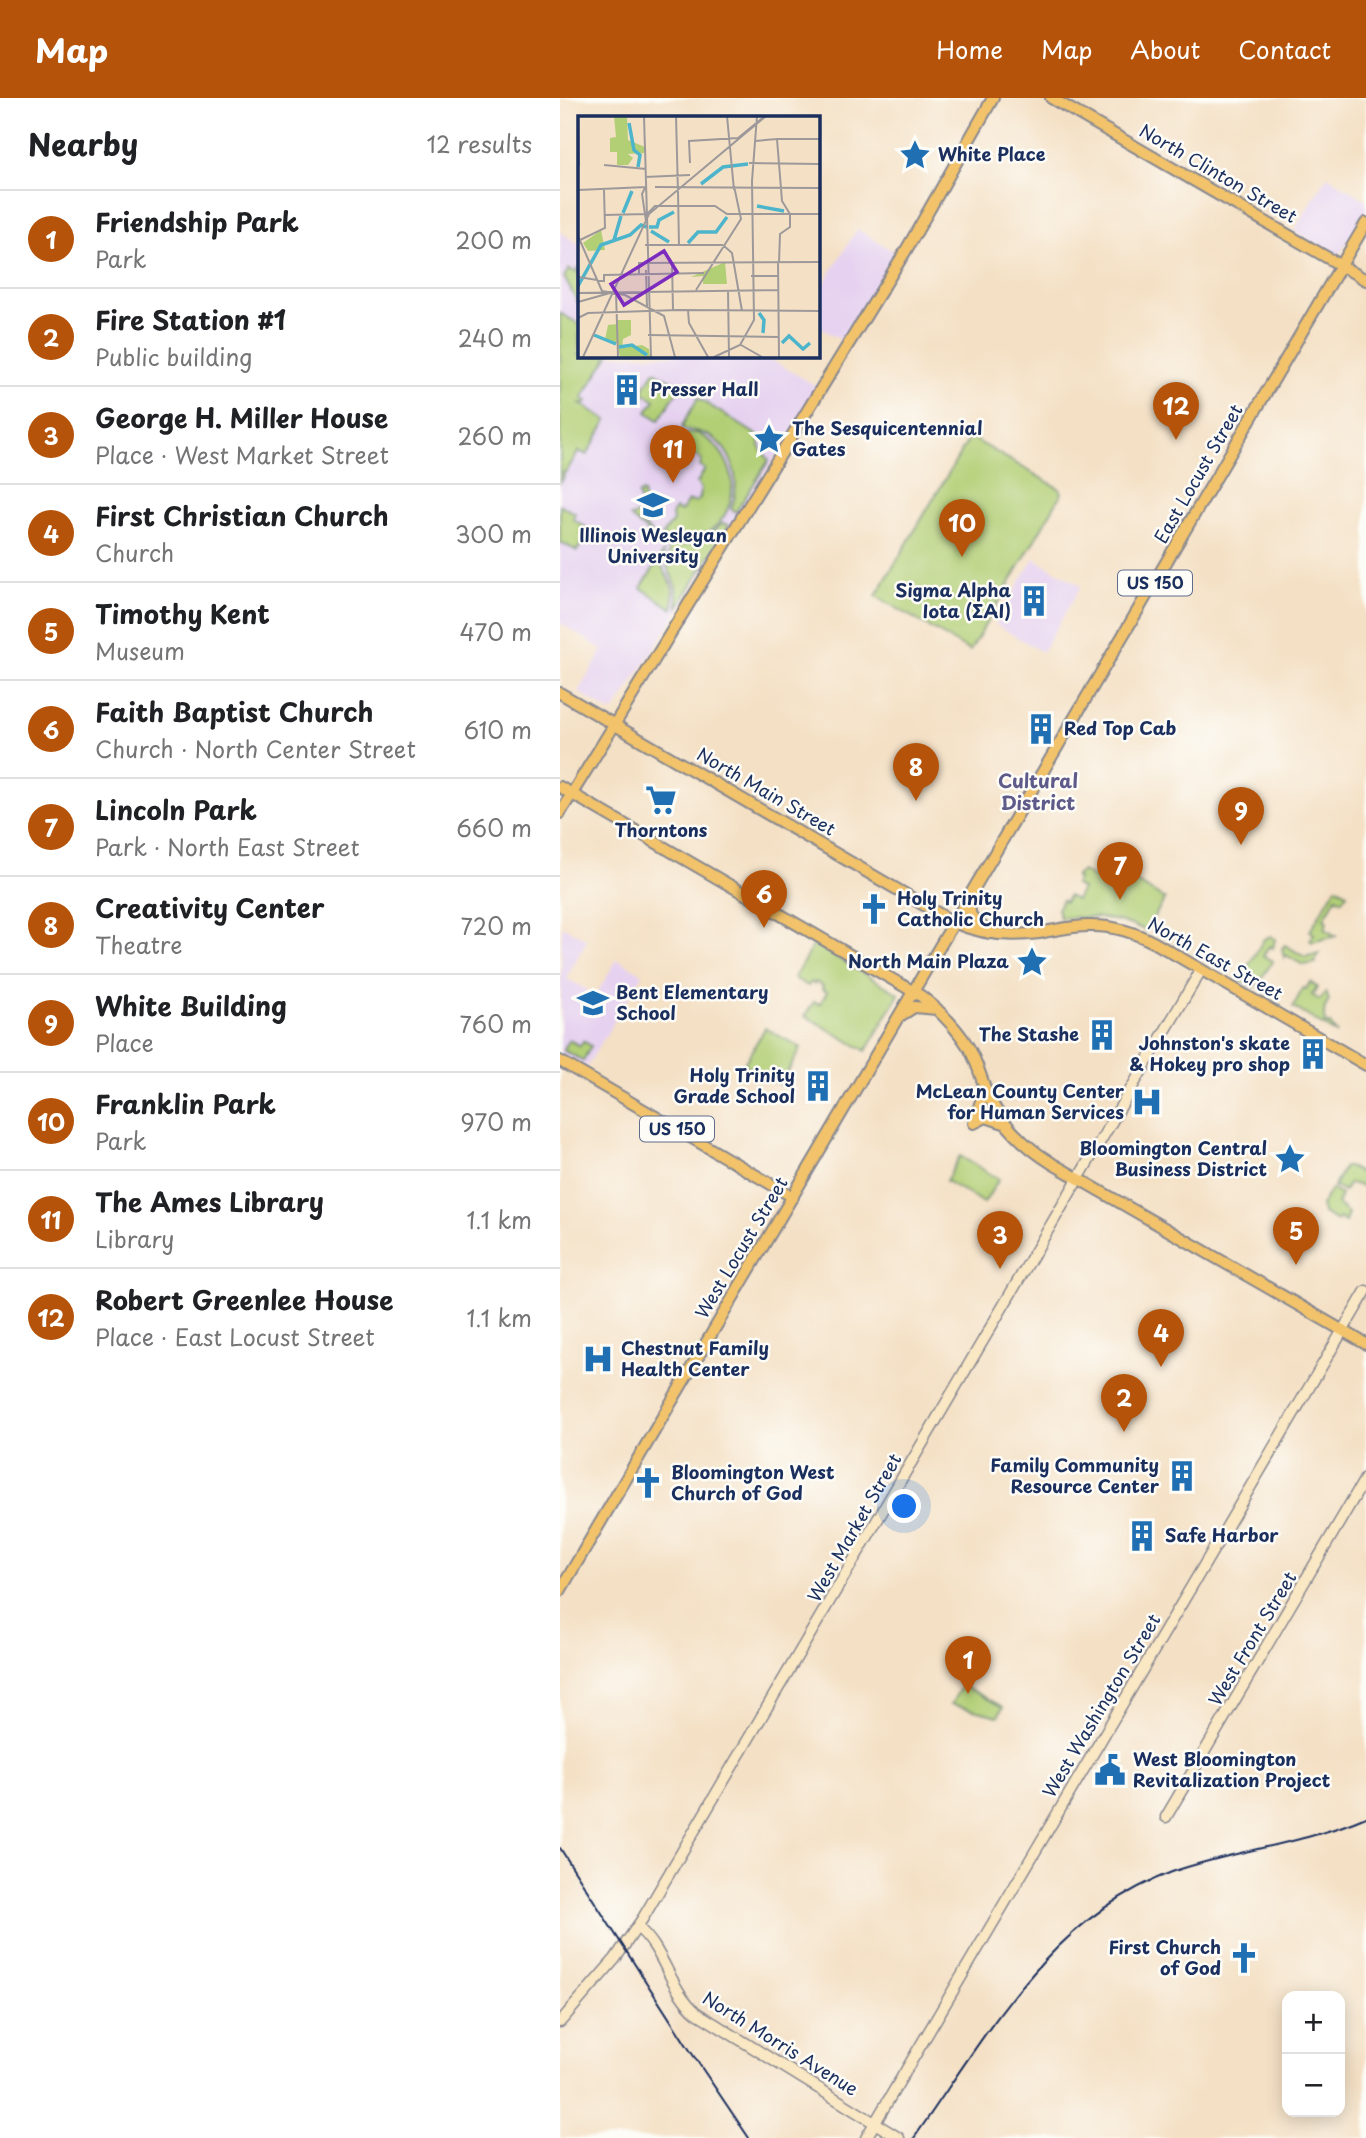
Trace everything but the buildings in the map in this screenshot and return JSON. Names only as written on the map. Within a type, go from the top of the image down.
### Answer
[{"type":"main road","points":[[560,813],[874,303],[993,98]]},
{"type":"main road","name":"North Clinton Street","points":[[1051,98],[1366,280]]},
{"type":"main road","name":"East Locust Street","points":[[954,922],[1366,223]]},
{"type":"main road","name":"North Main Street","points":[[560,693],[954,922]]},
{"type":"main road","points":[[560,787],[913,991],[938,1009],[968,1046],[985,1088],[1005,1123],[1034,1152],[1366,1344]]},
{"type":"main road","points":[[967,898],[971,916],[989,933]]},
{"type":"main road","name":"North East Street","points":[[954,922],[973,930],[1017,935],[1081,926],[1112,928],[1146,939],[1366,1065]]},
{"type":"main road","name":"West Locust Street","points":[[560,1591],[954,922]]},
{"type":"main road","points":[[898,1018],[914,1007],[938,1009]]},
{"type":"main road","name":"US 150","points":[[560,1061],[793,1197]]},
{"type":"main road","points":[[985,1088],[974,1122],[986,1117],[1005,1123]]},
{"type":"street","name":"West Market Street","points":[[560,2022],[615,1959],[637,1927],[1201,970]]},
{"type":"street","name":"West Washington Street","points":[[866,2138],[1366,1291]]},
{"type":"street","name":"West Front Street","points":[[1166,1817],[1366,1477]]},
{"type":"street","name":"North Morris Avenue","points":[[637,1927],[651,1941],[690,2007],[899,2138]]},
{"type":"shaded area","points":[[1327,176],[1366,200],[1366,211],[1337,256],[1294,231]]},
{"type":"shaded area","points":[[857,229],[898,254],[844,342],[819,327],[819,292]]},
{"type":"shaded area","name":"Illinois Wesleyan University","points":[[560,232],[578,243],[578,357],[766,357],[820,388],[615,710],[610,712],[578,692],[603,650],[560,623]]},
{"type":"shaded area","points":[[1034,558],[1081,586],[1042,652],[995,624]]},
{"type":"shaded area","name":"Bent Elementary School","points":[[562,926],[587,940],[566,978],[596,995],[617,959],[643,974],[586,1068],[560,1054]]},
{"type":"green space","points":[[569,269],[576,272],[578,269],[578,303],[564,277]]},
{"type":"green space","points":[[560,313],[578,323],[578,357],[608,357],[582,398],[587,401],[585,404],[579,403],[607,420],[587,455],[579,451],[563,473],[560,482]]},
{"type":"green space","points":[[655,371],[681,386],[659,420],[647,412],[655,400],[644,393],[644,387]]},
{"type":"green space","points":[[698,398],[760,437],[760,448],[769,460],[736,512],[731,509],[735,481],[728,456],[721,445],[711,437],[684,430],[682,426]]},
{"type":"green space","points":[[697,433],[712,443],[724,456],[730,471],[730,504],[723,518],[711,530],[694,539],[661,539],[673,522],[672,514],[675,509],[681,512],[688,501],[696,502],[700,498],[701,489],[697,483],[705,469],[700,466],[702,460],[683,448],[678,453],[668,449],[667,445],[678,445],[685,434]]},
{"type":"green space","points":[[970,437],[1060,489],[1062,493],[970,651],[876,596]]},
{"type":"green space","points":[[642,492],[643,498],[651,506],[643,525],[652,536],[630,517],[639,512],[638,495]]},
{"type":"green space","points":[[560,505],[575,513],[573,519],[590,530],[577,551],[560,542]]},
{"type":"green space","points":[[722,523],[729,525],[678,607],[676,587],[667,566],[669,552],[666,544],[697,542]]},
{"type":"green space","points":[[664,551],[662,566],[673,588],[673,609],[641,588]]},
{"type":"green space","points":[[1082,871],[1108,886],[1117,871],[1165,899],[1146,930],[1119,921],[1093,917],[1060,918],[1057,909],[1062,900],[1065,902],[1068,896],[1076,900],[1082,889],[1075,885],[1078,879],[1075,877]]},
{"type":"green space","points":[[1336,887],[1347,893],[1342,900],[1336,897],[1324,919],[1327,922],[1325,929],[1336,936],[1312,942],[1310,940],[1314,934],[1310,931]]},
{"type":"green space","points":[[1271,936],[1275,939],[1273,948],[1269,946],[1263,956],[1273,961],[1255,988],[1240,980],[1264,939]]},
{"type":"green space","points":[[814,944],[899,994],[866,1051],[805,1016],[814,1002],[820,1004],[827,992],[816,982],[811,982],[808,986],[794,978]]},
{"type":"green space","points":[[1285,945],[1305,957],[1319,953],[1315,959],[1316,963],[1303,965],[1286,955],[1284,958],[1282,948]]},
{"type":"green space","points":[[1310,982],[1317,987],[1312,995],[1320,1000],[1326,992],[1329,1001],[1324,1010],[1326,1025],[1330,1024],[1337,1034],[1293,1007],[1303,988],[1306,989]]},
{"type":"green space","points":[[765,1028],[801,1048],[780,1085],[744,1064]]},
{"type":"green space","points":[[569,1040],[580,1046],[583,1041],[591,1046],[583,1061],[563,1050]]},
{"type":"green space","points":[[960,1156],[999,1179],[984,1203],[946,1181]]},
{"type":"green space","points":[[1344,1167],[1364,1175],[1365,1187],[1349,1183],[1344,1191],[1334,1186]]},
{"type":"green space","points":[[1331,1189],[1341,1195],[1337,1204],[1348,1213],[1345,1222],[1339,1218],[1337,1221],[1323,1213],[1321,1206]]},
{"type":"green space","points":[[962,1685],[1003,1707],[998,1716],[951,1704]]},
{"type":"railway","points":[[914,2138],[967,2060],[1024,1984],[1055,1949],[1090,1918],[1129,1892],[1172,1872],[1318,1834],[1366,1817]]},
{"type":"railway","points":[[560,1848],[749,2138]]},
{"type":"place","name":"White Place","points":[[915,155]]},
{"type":"place","name":"Presser Hall","points":[[627,390]]},
{"type":"place","name":"The Sesquicentennial Gates","points":[[769,439]]},
{"type":"place","name":"Robert Greenlee House","points":[[1176,440]]},
{"type":"place","name":"The Ames Library","points":[[673,483]]},
{"type":"place","name":"Illinois Wesleyan University","points":[[653,505]]},
{"type":"place","name":"Franklin Park","points":[[962,557]]},
{"type":"place","name":"Sigma Alpha Iota (ΣΑΙ)","points":[[1034,601]]},
{"type":"place","name":"Red Top Cab","points":[[1041,729]]},
{"type":"place","name":"Thorntons","points":[[661,800]]},
{"type":"place","name":"Creativity Center","points":[[916,801]]},
{"type":"place","name":"White Building","points":[[1241,845]]},
{"type":"place","name":"Lincoln Park","points":[[1120,900]]},
{"type":"place","name":"Holy Trinity Catholic Church","points":[[874,909]]},
{"type":"place","name":"Faith Baptist Church","points":[[764,928]]},
{"type":"place","name":"North Main Plaza","points":[[1032,962]]},
{"type":"place","name":"Bent Elementary School","points":[[593,1003]]},
{"type":"place","name":"The Stashe","points":[[1102,1035]]},
{"type":"place","name":"Johnston's skate & Hokey pro shop","points":[[1313,1054]]},
{"type":"place","name":"Holy Trinity Grade School","points":[[818,1086]]},
{"type":"place","name":"McLean County Center for Human Services","points":[[1147,1102]]},
{"type":"place","name":"Bloomington Central Business District","points":[[1290,1159]]},
{"type":"place","name":"Timothy Kent","points":[[1296,1265]]},
{"type":"place","name":"George H. Miller House","points":[[1000,1269]]},
{"type":"place","name":"Chestnut Family Health Center","points":[[598,1359]]},
{"type":"place","name":"First Christian Church","points":[[1161,1367]]},
{"type":"place","name":"Fire Station #1","points":[[1124,1432]]},
{"type":"place","name":"Family Community Resource Center","points":[[1182,1476]]},
{"type":"place","name":"Bloomington West Church of God","points":[[648,1483]]},
{"type":"place","name":"Safe Harbor","points":[[1142,1536]]},
{"type":"place","name":"Friendship Park","points":[[968,1694]]},
{"type":"place","name":"West Bloomington Revitalization Project","points":[[1110,1770]]},
{"type":"place","name":"First Church of God","points":[[1244,1958]]},
{"type":"district","name":"Cultural District","points":[[1038,792]]}]
